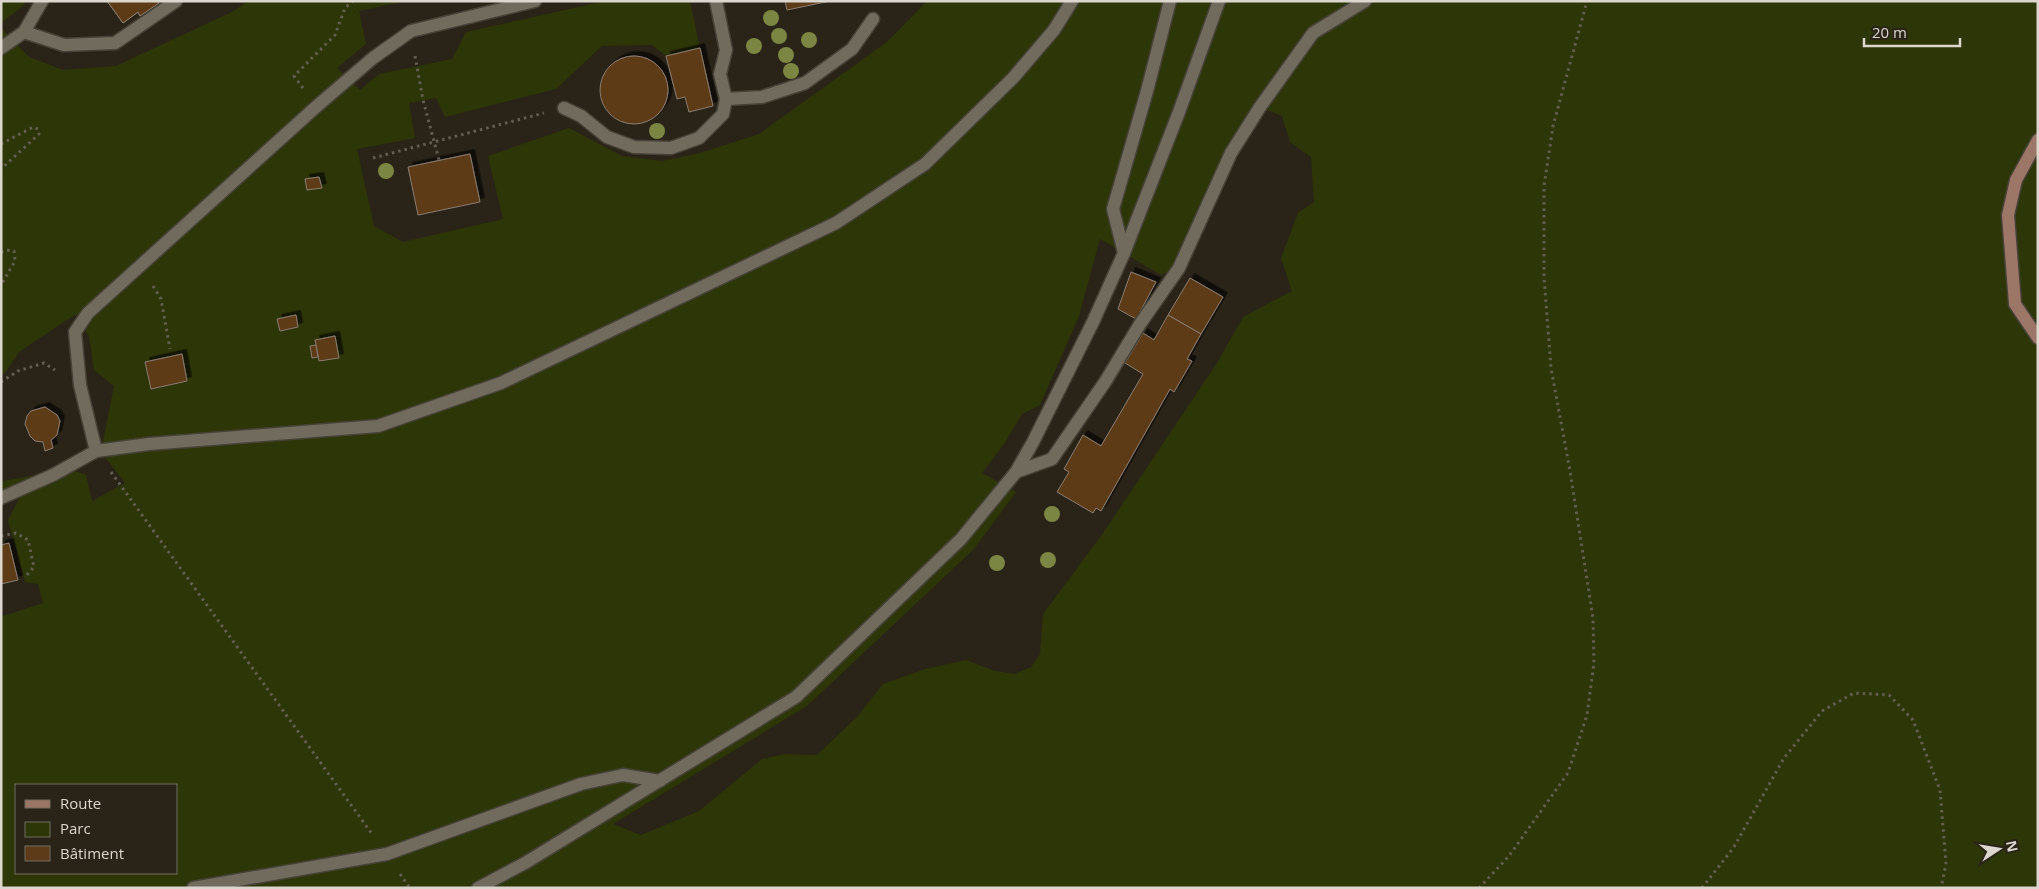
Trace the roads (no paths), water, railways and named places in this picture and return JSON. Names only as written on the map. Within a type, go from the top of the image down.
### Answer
[{"type":"main road","points":[[2038,140],[2016,180],[2008,215],[2016,304],[2038,338]]},
{"type":"lane","points":[[1,48],[24,32],[42,1]]},
{"type":"lane","points":[[24,32],[64,45],[115,43],[176,1]]},
{"type":"lane","points":[[96,451],[80,385],[75,332],[88,313],[317,106],[373,58],[411,31],[535,1]]},
{"type":"lane","points":[[564,108],[580,116],[607,137],[634,147],[671,148],[698,138],[723,114],[726,99],[720,74],[726,50],[716,1]]},
{"type":"lane","points":[[1,498],[53,475],[96,451],[149,444],[378,426],[501,383],[836,223],[925,164],[1013,78],[1054,30],[1072,1]]},
{"type":"lane","points":[[1124,253],[1113,209],[1147,91],[1170,1]]},
{"type":"lane","points":[[478,888],[525,863],[796,697],[962,540],[1016,472],[1076,356],[1124,253],[1179,112],[1219,1]]},
{"type":"lane","points":[[1016,472],[1052,459],[1105,382],[1140,324],[1180,268],[1231,153],[1260,107],[1313,33],[1365,1]]},
{"type":"lane","points":[[726,99],[762,97],[805,83],[852,49],[873,18]]},
{"type":"lane","points":[[193,888],[387,854],[581,784],[623,775],[660,781]]}]
